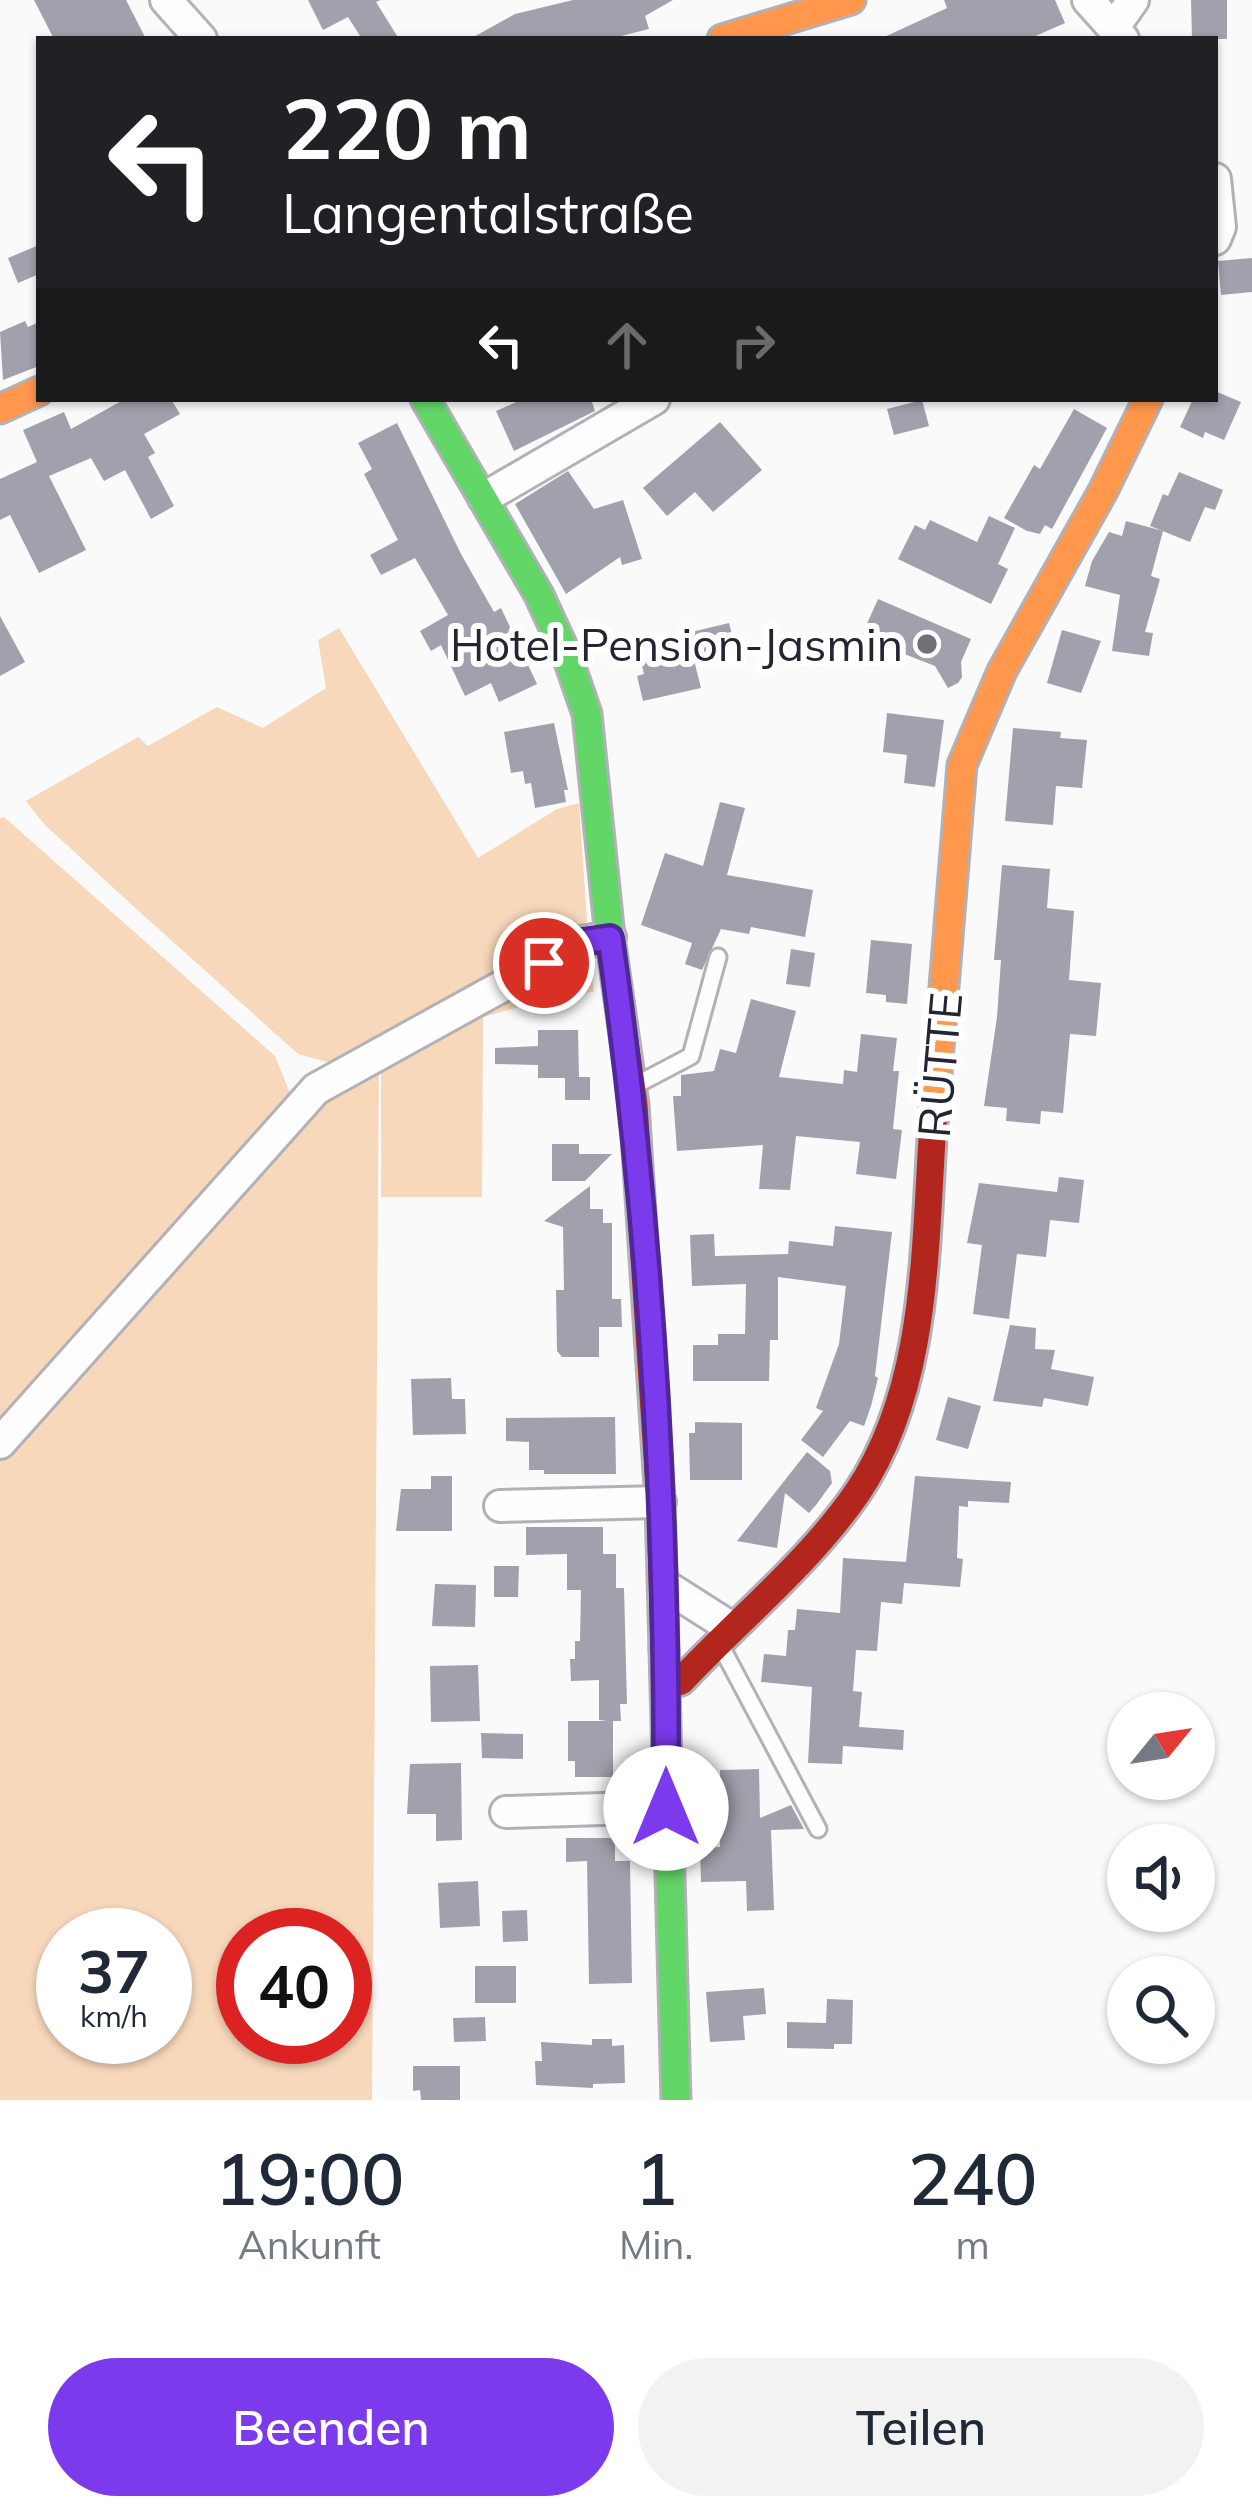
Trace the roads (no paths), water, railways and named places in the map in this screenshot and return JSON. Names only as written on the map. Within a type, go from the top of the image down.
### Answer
[{"type":"street","points":[[733,36],[851,0]]},
{"type":"street","points":[[1088,0],[1119,33],[1133,0]]},
{"type":"street","points":[[170,1],[199,36]]},
{"type":"street","points":[[1218,231],[1252,229]]},
{"type":"street","points":[[0,409],[36,392]]},
{"type":"street","points":[[427,402],[539,595],[567,656],[586,714],[631,1088],[661,1502],[668,1685],[666,1808],[681,2099]]},
{"type":"street","points":[[484,498],[649,402]]},
{"type":"street","name":"RÜTTE","points":[[668,1685],[680,1681],[818,1541],[856,1496],[893,1421],[916,1330],[962,765],[980,710],[1121,462],[1147,402]]},
{"type":"street","points":[[0,1443],[316,1089],[582,942],[610,938]]},
{"type":"street","points":[[500,1506],[661,1502]]},
{"type":"street","points":[[664,1585],[722,1636]]},
{"type":"street","points":[[506,1812],[666,1808]]},
{"type":"lane","points":[[631,1088],[691,1056],[718,957]]},
{"type":"lane","points":[[722,1636],[724,1652],[818,1829]]},
{"type":"place","name":"Hotel-Pension-Jasmin","points":[[927,644]]}]
